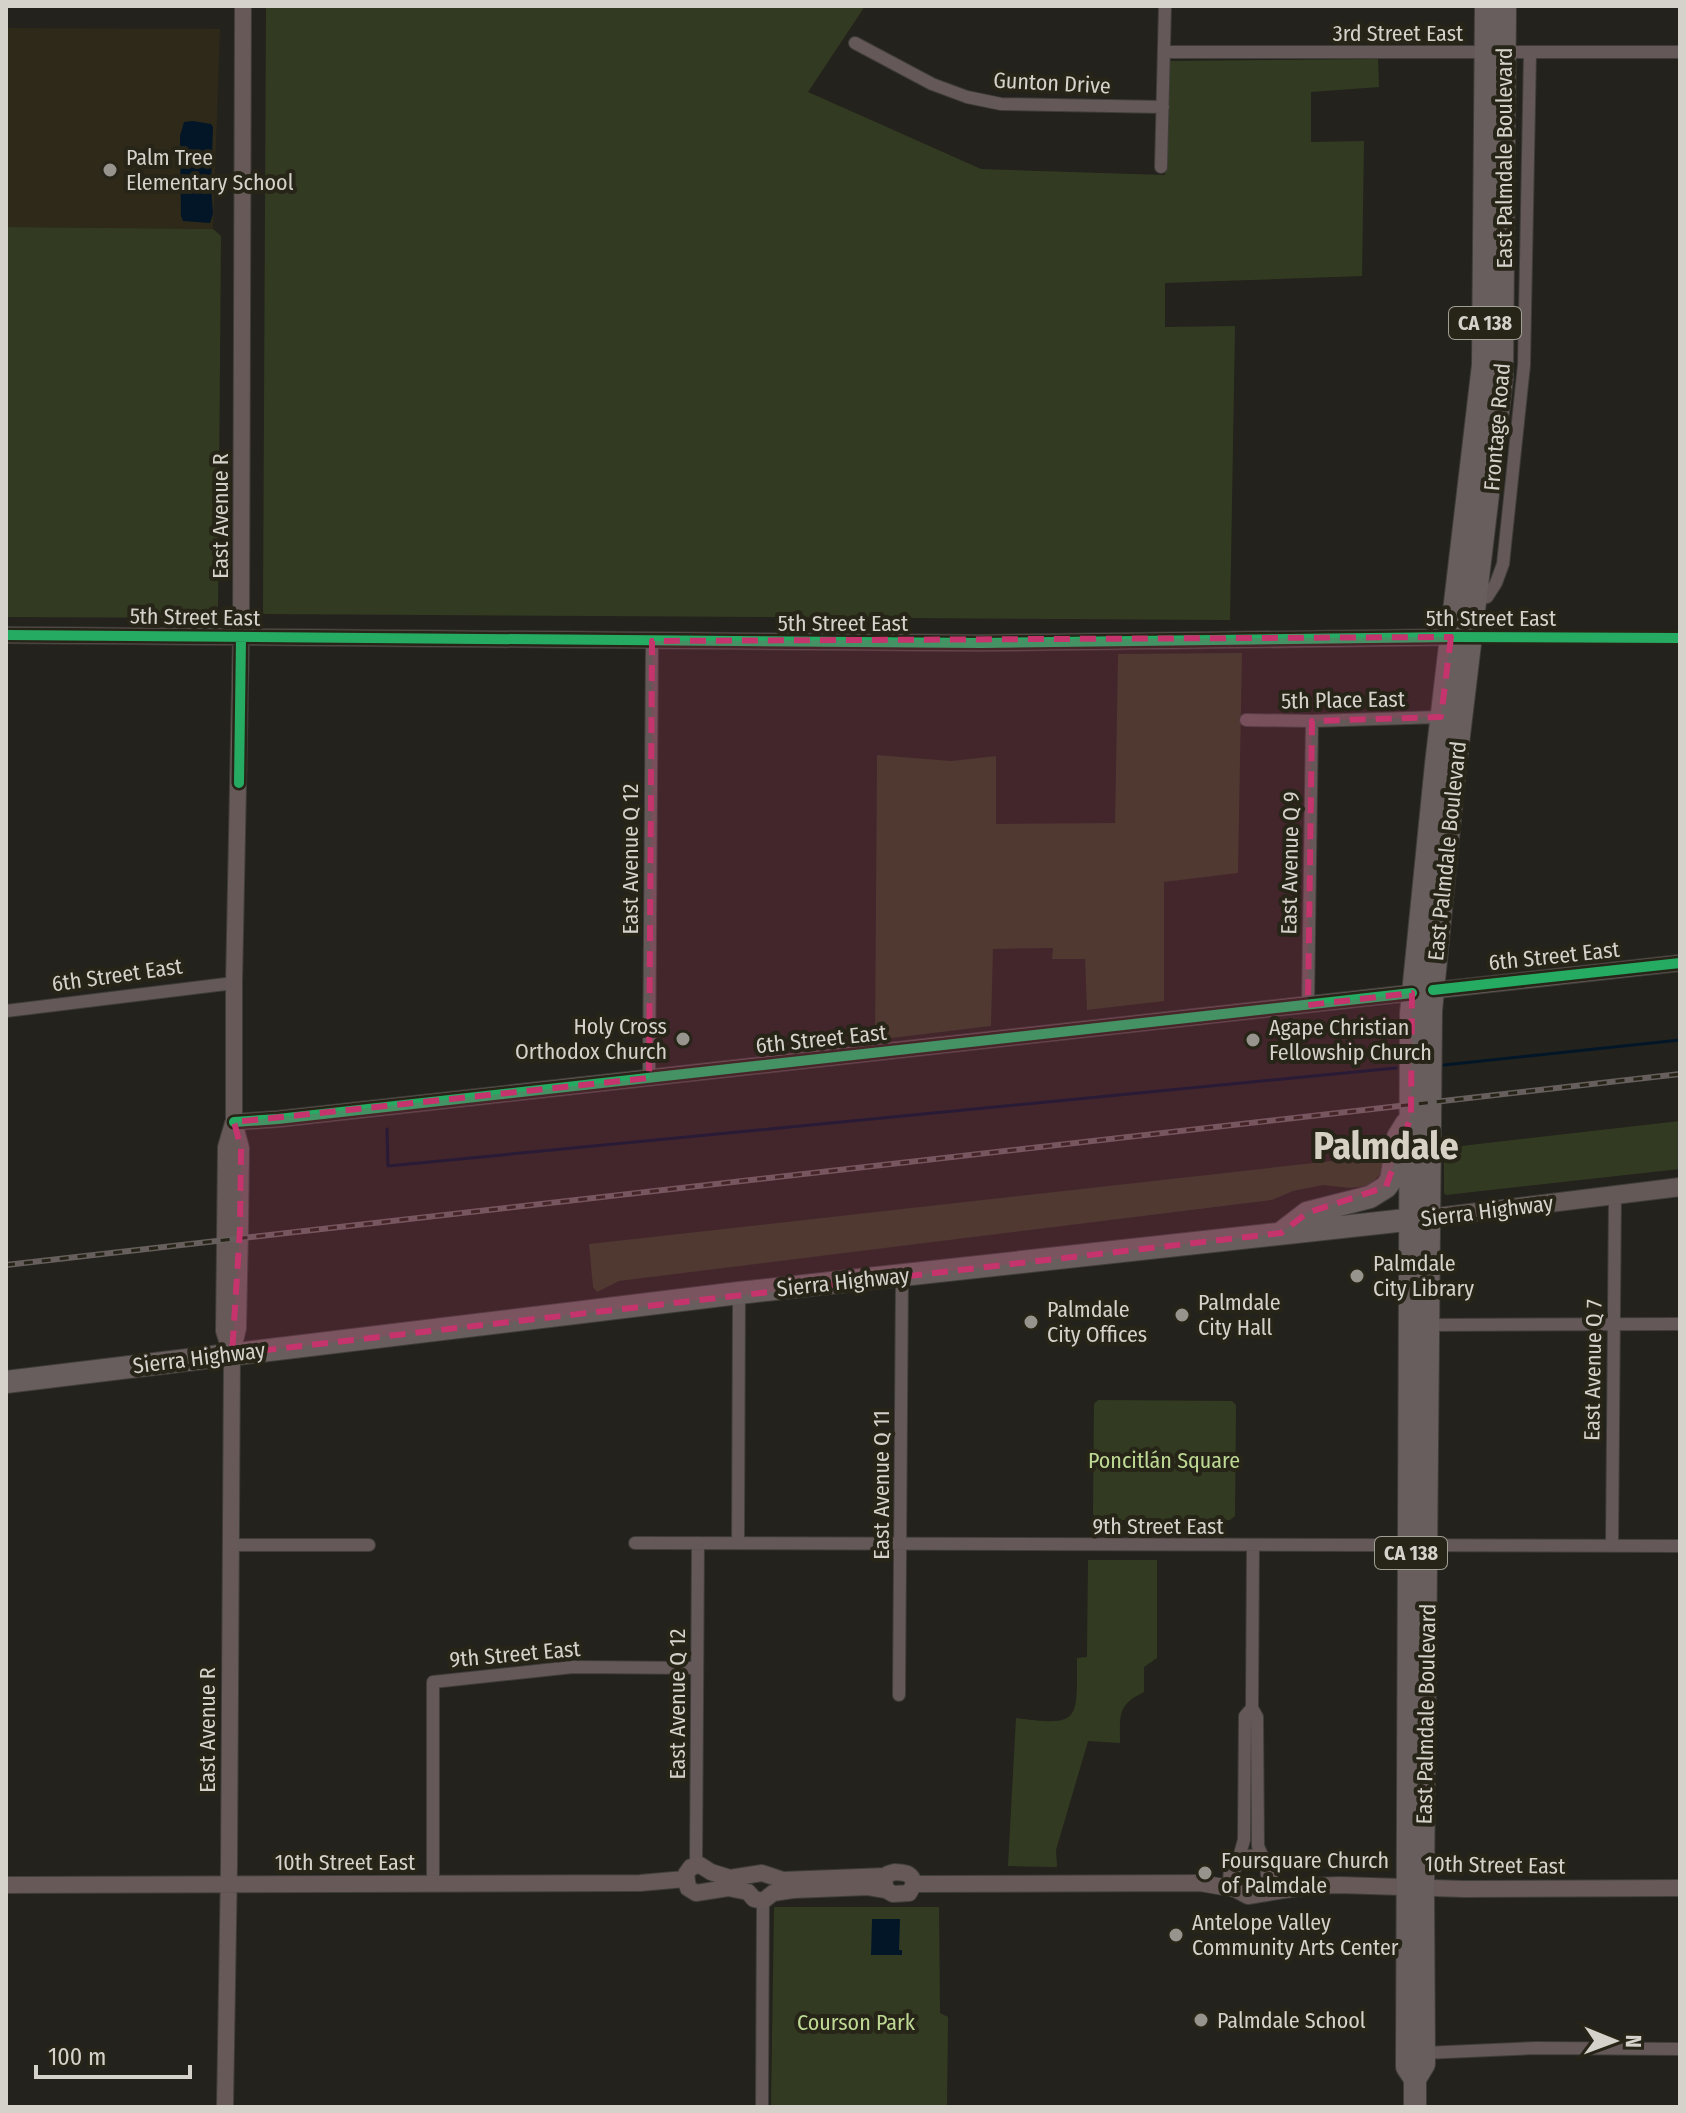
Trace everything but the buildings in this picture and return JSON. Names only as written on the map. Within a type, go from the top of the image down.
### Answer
[{"type":"highway","name":"East Palmdale Boulevard","points":[[1415,2079],[1407,2067],[1415,1886],[1422,992],[1461,637],[1484,351],[1496,53],[1504,9]]},
{"type":"highway","name":"East Palmdale Boulevard","points":[[1419,1545],[1428,1325],[1411,1116],[1441,717],[1461,637],[1475,599],[1502,378],[1496,53]]},
{"type":"highway","points":[[1281,1233],[1307,1213],[1370,1197],[1386,1187],[1391,1180],[1398,1137],[1411,1116]]},
{"type":"highway","name":"Sierra Highway","points":[[6,1382],[739,1293],[1420,1219]]},
{"type":"highway","name":"East Palmdale Boulevard","points":[[1415,1886],[1424,2053],[1424,2064],[1415,2079],[1415,2107]]},
{"type":"main road","name":"Sierra Highway","points":[[1420,1219],[1680,1187]]},
{"type":"street","name":"East Avenue R","points":[[225,2107],[232,1354],[224,1331],[224,1316],[226,1147],[234,1122],[241,638],[243,6]]},
{"type":"street","points":[[1161,167],[1165,6]]},
{"type":"street","name":"Gunton Drive","points":[[855,43],[932,84],[967,97],[1001,104],[1163,107]]},
{"type":"street","name":"3rd Street East","points":[[1164,52],[1680,52]]},
{"type":"street","name":"Frontage Road","points":[[1475,599],[1487,597],[1503,564],[1517,437],[1524,365],[1530,53]]},
{"type":"street","name":"5th Street East","points":[[6,635],[1118,643],[1461,637],[1680,638]]},
{"type":"street","name":"East Avenue Q 12","points":[[649,1078],[652,641]]},
{"type":"street","name":"5th Place East","points":[[1246,720],[1441,717]]},
{"type":"street","name":"East Avenue Q 9","points":[[1308,1005],[1312,721]]},
{"type":"street","name":"6th Street East","points":[[234,1122],[1680,963]]},
{"type":"street","name":"6th Street East","points":[[6,1011],[234,983]]},
{"type":"street","name":"East Avenue Q 7","points":[[1612,1546],[1615,1195]]},
{"type":"street","name":"East Avenue Q 11","points":[[899,1695],[902,1275]]},
{"type":"street","points":[[738,1542],[739,1293]]},
{"type":"street","points":[[1428,1325],[1680,1324]]},
{"type":"street","name":"9th Street East","points":[[635,1543],[1680,1546]]},
{"type":"street","name":"East Avenue Q 12","points":[[698,1543],[697,1668],[704,1869]]},
{"type":"street","points":[[229,1545],[369,1545]]},
{"type":"street","points":[[762,1888],[704,1869],[688,1870],[685,1879],[691,1891],[701,1893],[709,1889],[868,1887],[886,1883],[893,1894],[905,1894],[912,1890],[914,1884],[1200,1883],[1235,1889],[1248,1896],[1261,1893],[1270,1883],[1258,1846],[1257,1717],[1252,1708],[1253,1546]]},
{"type":"street","name":"9th Street East","points":[[433,1884],[433,1682],[573,1667],[697,1668]]},
{"type":"street","points":[[1235,1889],[1231,1876],[1244,1840],[1245,1716],[1252,1708]]},
{"type":"street","points":[[1200,1883],[1252,1856],[1267,1866]]},
{"type":"street","name":"10th Street East","points":[[1267,1866],[1310,1886]]},
{"type":"street","points":[[704,1869],[713,1881],[709,1889]]},
{"type":"street","name":"10th Street East","points":[[6,1885],[640,1883],[685,1879]]},
{"type":"street","name":"10th Street East","points":[[1261,1893],[1310,1886],[1680,1888]]},
{"type":"street","points":[[762,1888],[762,2107]]},
{"type":"street","points":[[1424,2053],[1512,2049],[1680,2049]]},
{"type":"highlighted area","points":[[1451,637],[1441,717],[1312,721],[1308,1005],[1412,993],[1411,1116],[1386,1187],[1307,1213],[1281,1233],[232,1354],[240,1229],[241,1148],[234,1122],[649,1078],[652,641]]},
{"type":"shaded area","name":"Palm Tree Elementary School","points":[[6,28],[220,29],[213,229],[6,227]]},
{"type":"green space","points":[[266,6],[865,6],[808,92],[981,169],[1165,175],[1170,61],[1378,59],[1379,87],[1311,92],[1311,142],[1364,141],[1362,276],[1165,283],[1165,327],[1235,326],[1230,620],[263,614]]},
{"type":"green space","points":[[6,227],[213,229],[221,236],[218,607],[210,618],[6,617]]},
{"type":"green space","points":[[1242,653],[1238,873],[1164,882],[1164,1001],[1087,1010],[1085,959],[1052,959],[1053,948],[993,949],[991,1026],[875,1040],[877,755],[951,761],[996,756],[996,824],[1115,823],[1118,654]]},
{"type":"green space","points":[[1680,1121],[1680,1169],[1444,1193],[1444,1148]]},
{"type":"green space","points":[[1385,1155],[1384,1171],[1368,1186],[1349,1188],[1323,1185],[1293,1191],[1272,1200],[619,1281],[597,1292],[593,1287],[589,1244]]},
{"type":"green space","name":"Poncitlán Square","points":[[1098,1400],[1232,1401],[1236,1405],[1235,1516],[1230,1520],[1097,1520],[1093,1514],[1094,1404]]},
{"type":"green space","points":[[1088,1560],[1157,1560],[1157,1658],[1144,1667],[1144,1692],[1129,1702],[1122,1712],[1120,1743],[1088,1741],[1056,1850],[1057,1867],[1008,1866],[1016,1718],[1037,1721],[1064,1719],[1071,1715],[1075,1707],[1077,1658],[1087,1657]]},
{"type":"green space","name":"Courson Park","points":[[774,1907],[939,1907],[940,2013],[948,2017],[947,2107],[771,2107]]},
{"type":"water","points":[[193,121],[213,127],[213,214],[210,223],[183,221],[181,216],[180,136],[184,122]]},
{"type":"water","points":[[872,1919],[900,1919],[899,1950],[902,1950],[902,1955],[871,1955]]},
{"type":"waterway","points":[[1444,1065],[1680,1040]]},
{"type":"waterway","points":[[387,1129],[388,1166],[1396,1068]]},
{"type":"railway","points":[[6,1265],[1680,1074]]},
{"type":"cycle path","points":[[6,635],[981,643],[1451,637],[1680,638]]},
{"type":"cycle path","points":[[239,783],[241,638]]},
{"type":"cycle path","points":[[1433,990],[1680,963]]},
{"type":"cycle path","points":[[234,1122],[1412,993]]},
{"type":"place","name":"Palm Tree Elementary School","points":[[110,170]]},
{"type":"place","name":"Holy Cross Orthodox Church","points":[[683,1039]]},
{"type":"place","name":"Agape Christian Fellowship Church","points":[[1253,1040]]},
{"type":"place","name":"Palmdale City Library","points":[[1357,1276]]},
{"type":"place","name":"Palmdale City Hall","points":[[1182,1315]]},
{"type":"place","name":"Palmdale City Offices","points":[[1031,1322]]},
{"type":"place","name":"Foursquare Church of Palmdale","points":[[1205,1873]]},
{"type":"place","name":"Antelope Valley Community Arts Center","points":[[1176,1935]]},
{"type":"place","name":"Palmdale School","points":[[1201,2020]]},
{"type":"district","name":"Palmdale","points":[[1386,1146]]}]
